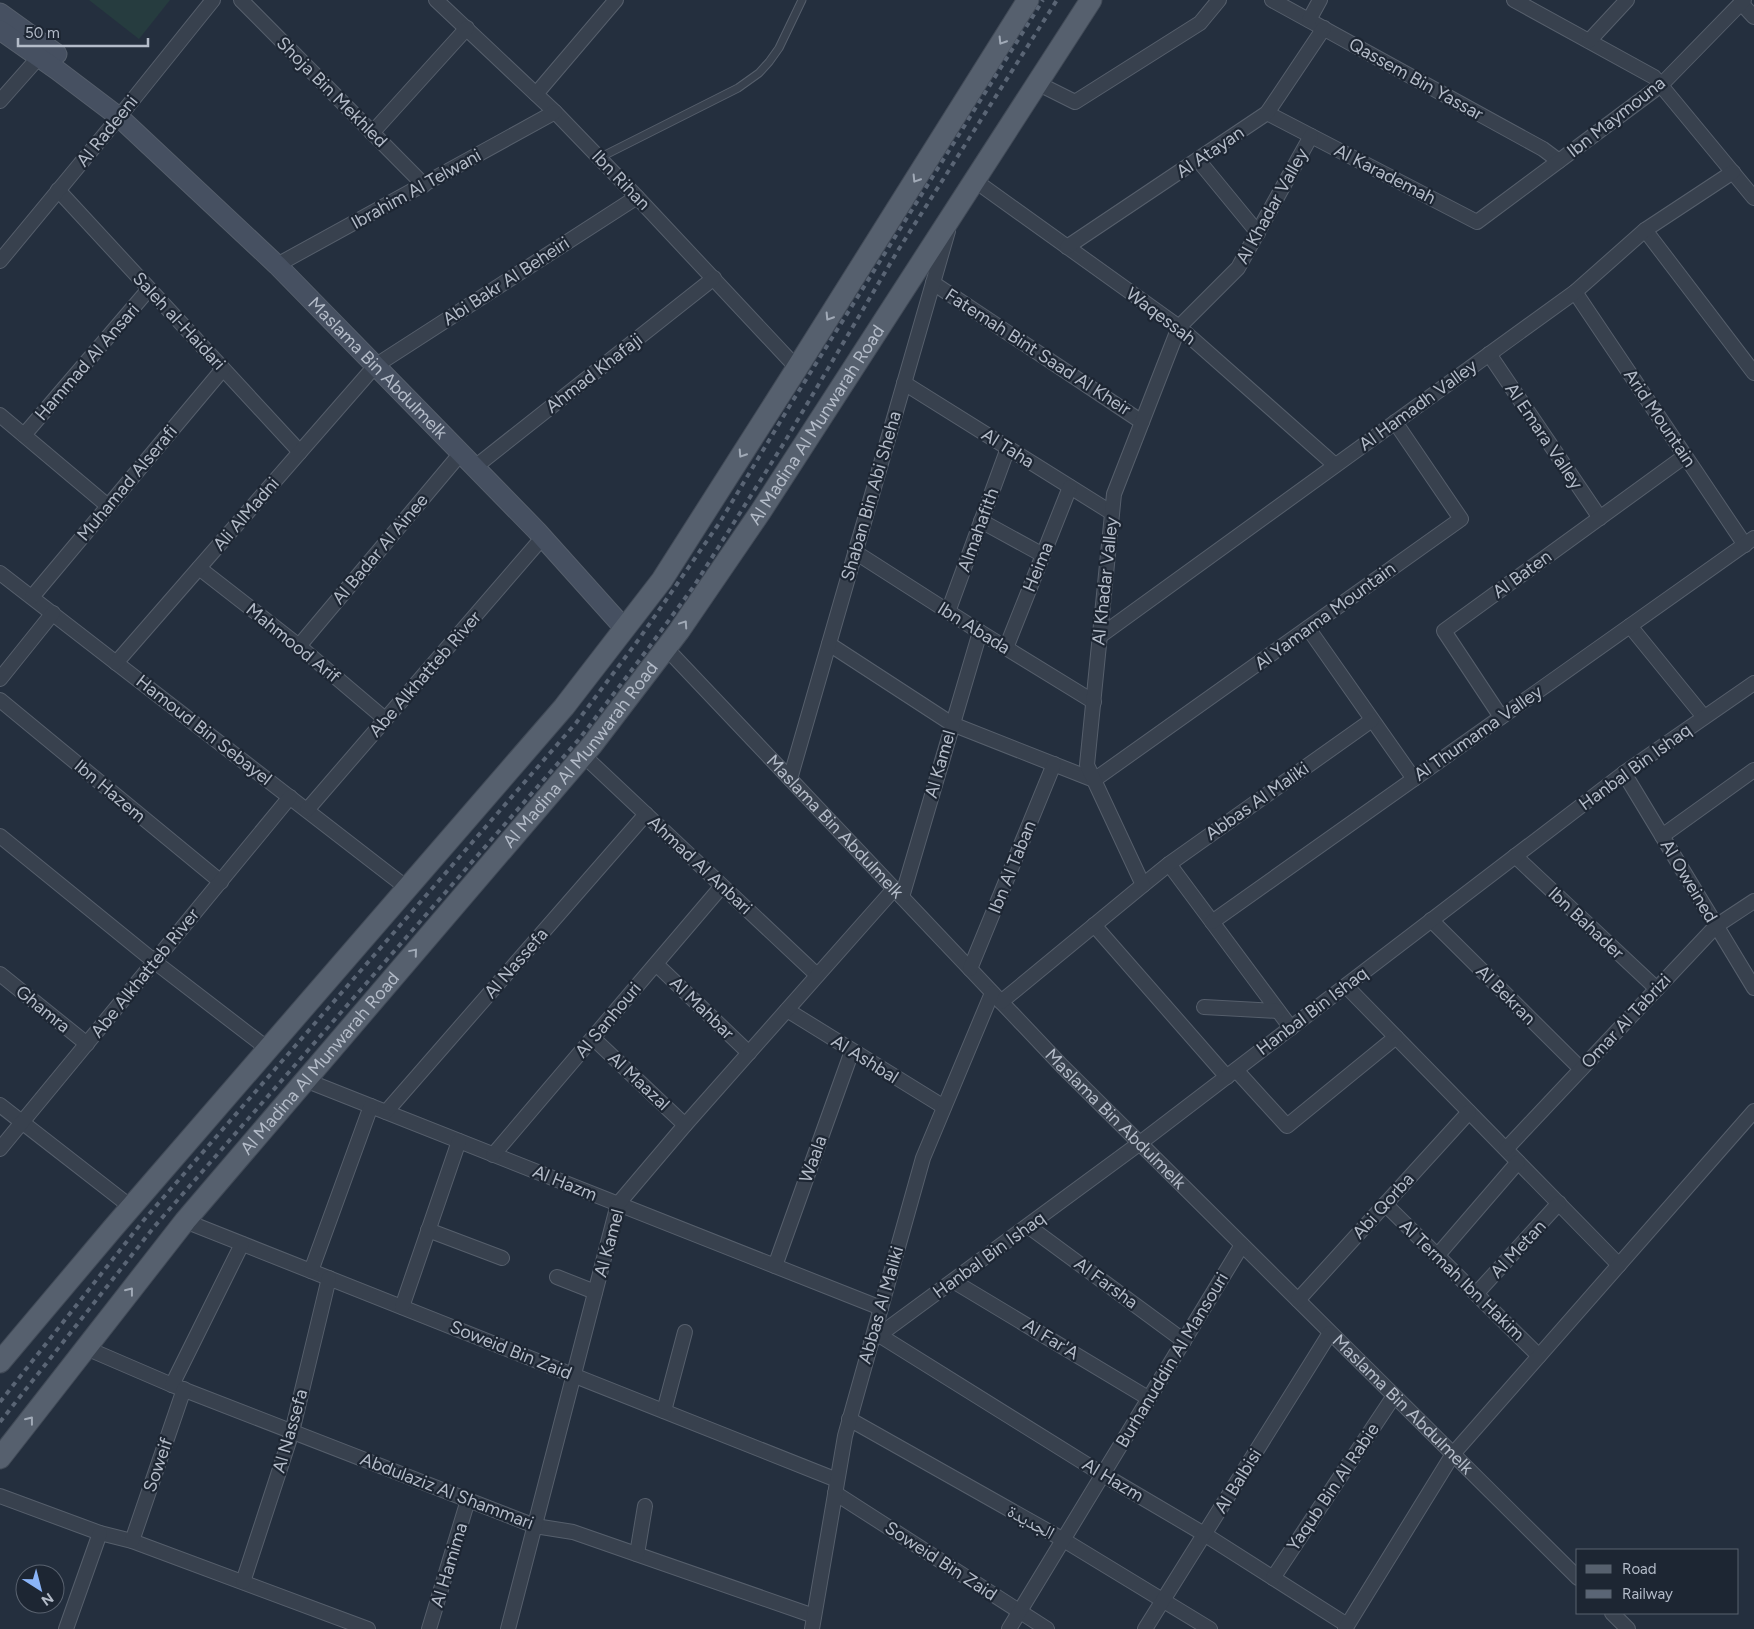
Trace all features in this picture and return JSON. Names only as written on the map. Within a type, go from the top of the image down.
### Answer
[{"type":"main road","points":[[0,1362],[131,1207],[564,706],[662,580],[1028,0]]},
{"type":"main road","name":"Al Madina Al Munwarah Road","points":[[0,1458],[185,1221],[583,755],[666,648],[761,510],[1091,0]]},
{"type":"main road","name":"Maslama Bin Abdulmelk","points":[[0,12],[66,61],[119,117],[277,265],[543,538],[624,628]]},
{"type":"main road","name":"Maslama Bin Abdulmelk","points":[[0,30],[119,117]]},
{"type":"street","name":"Al Radeeni","points":[[0,260],[213,0]]},
{"type":"street","name":"Shoja Bin Mekhled","points":[[241,0],[424,185]]},
{"type":"street","name":"Ibn Rihan","points":[[436,0],[555,112],[638,197],[797,368]]},
{"type":"street","points":[[536,94],[616,0]]},
{"type":"street","points":[[1037,83],[1075,102],[1200,23],[1219,0]]},
{"type":"street","name":"Qassem Bin Yassar","points":[[1272,0],[1543,149],[1558,161]]},
{"type":"street","points":[[1309,20],[1320,0]]},
{"type":"street","points":[[1514,0],[1654,76],[1754,198]]},
{"type":"street","points":[[1589,41],[1627,0]]},
{"type":"street","points":[[1743,1],[1754,17]]},
{"type":"street","name":"Ibn Maymouna","points":[[1477,222],[1661,85],[1743,1]]},
{"type":"street","points":[[372,133],[466,28]]},
{"type":"street","name":"Al Atayan","points":[[1067,247],[1266,113],[1324,28]]},
{"type":"street","points":[[0,101],[39,57]]},
{"type":"street","name":"Ibrahim Al Telwani","points":[[277,265],[555,112]]},
{"type":"street","name":"Al Karademah","points":[[1266,113],[1477,222]]},
{"type":"street","name":"Al Khadar Valley","points":[[1143,885],[1087,765],[1114,494],[1179,327],[1238,268],[1311,136]]},
{"type":"street","points":[[1198,160],[1258,233]]},
{"type":"street","name":"Al Hamadh Valley","points":[[1100,636],[1575,292],[1645,230],[1733,172]]},
{"type":"street","name":"Waqessah","points":[[974,180],[1179,327],[1336,465]]},
{"type":"street","name":"Saleh al-Haidari","points":[[58,190],[300,452]]},
{"type":"street","name":"Abi Bakr Al Beheiri","points":[[375,366],[638,197]]},
{"type":"street","name":"Shaban Bin Abi Sheha","points":[[790,779],[953,214]]},
{"type":"street","points":[[1645,230],[1754,374]]},
{"type":"street","name":"Ahmad Khafaji","points":[[475,467],[714,278]]},
{"type":"street","name":"Fatemah Bint Saad Al Kheir","points":[[933,283],[1142,422]]},
{"type":"street","name":"Hammad Al Ansari","points":[[24,435],[149,289]]},
{"type":"street","name":"Arid Mountain","points":[[1575,292],[1685,456],[1749,541]]},
{"type":"street","name":"Al Emara Valley","points":[[1489,354],[1600,518]]},
{"type":"street","name":"Ali AlMadni","points":[[116,663],[375,366]]},
{"type":"street","name":"Muhamad Alserafi","points":[[32,597],[223,369]]},
{"type":"street","name":"Al Taha","points":[[904,382],[1112,513]]},
{"type":"street","points":[[0,415],[108,506]]},
{"type":"street","name":"Al Yamama Mountain","points":[[1094,780],[1461,519],[1395,422]]},
{"type":"street","name":"Almahafith","points":[[948,612],[1008,448]]},
{"type":"street","name":"Al Badar Al Ainee","points":[[299,646],[461,453]]},
{"type":"street","name":"Al Baten","points":[[1501,717],[1444,631],[1685,456]]},
{"type":"street","name":"Heima","points":[[1006,648],[1070,487]]},
{"type":"street","points":[[981,521],[1043,555]]},
{"type":"street","name":"Abe Alkhatteb River","points":[[307,810],[543,538]]},
{"type":"street","name":"Al Thumama Valley","points":[[1212,922],[1749,541]]},
{"type":"street","name":"Ibn Abada","points":[[856,552],[948,612],[1094,702]]},
{"type":"street","name":"Mahmood Arif","points":[[199,568],[299,646],[385,719]]},
{"type":"street","name":"Hamoud Bin Sebayel","points":[[0,572],[407,888]]},
{"type":"street","points":[[0,679],[53,613]]},
{"type":"street","points":[[1630,626],[1704,718]]},
{"type":"street","points":[[1308,628],[1414,779]]},
{"type":"street","name":"Al Kamel","points":[[508,1629],[618,1204],[817,975],[898,893],[980,632]]},
{"type":"street","points":[[829,644],[952,724],[1094,780]]},
{"type":"street","name":"Maslama Bin Abdulmelk","points":[[666,648],[1062,1066],[1576,1576]]},
{"type":"street","name":"Hanbal Bin Ishaq","points":[[875,1338],[1140,1143],[1624,773],[1754,683]]},
{"type":"street","name":"Ibn Hazem","points":[[0,700],[221,882]]},
{"type":"street","name":"Abbas Al Maliki","points":[[1143,885],[1169,864],[1372,720]]},
{"type":"street","name":"Ahmad Al Anbari","points":[[583,755],[817,975]]},
{"type":"street","name":"Ibn Al Taban","points":[[970,969],[1054,764]]},
{"type":"street","points":[[1662,836],[1754,770]]},
{"type":"street","name":"Al Oweined","points":[[1624,773],[1754,988]]},
{"type":"street","name":"Abe Alkhatteb River","points":[[0,1149],[290,797]]},
{"type":"street","name":"Al Nassefa","points":[[386,1112],[646,814]]},
{"type":"street","points":[[0,836],[155,962],[268,1048]]},
{"type":"street","name":"Ibn Bahader","points":[[1515,856],[1657,989]]},
{"type":"street","points":[[1169,864],[1291,1028]]},
{"type":"street","points":[[997,997],[1094,925],[1143,885]]},
{"type":"street","name":"Al Sanhouri","points":[[493,1154],[722,886]]},
{"type":"street","name":"Omar Al Tabrizi","points":[[1506,1149],[1716,926],[1754,901]]},
{"type":"street","name":"Al Bekran","points":[[1431,920],[1581,1069]]},
{"type":"street","points":[[1094,925],[1232,1073],[1287,1126],[1396,1037]]},
{"type":"street","name":"Al Mahbar","points":[[656,964],[749,1053]]},
{"type":"street","name":"Ghamra","points":[[0,974],[87,1044]]},
{"type":"street","points":[[1346,986],[1619,1265]]},
{"type":"street","name":"Abbas Al Maliki","points":[[813,1622],[849,1419],[875,1338],[881,1308],[923,1158],[944,1107],[997,997]]},
{"type":"street","points":[[1204,1007],[1278,1011]]},
{"type":"street","name":"Al Ashbal","points":[[787,1010],[944,1107]]},
{"type":"street","name":"Al Maazal","points":[[593,1038],[685,1125]]},
{"type":"street","name":"Waala","points":[[775,1266],[852,1051]]},
{"type":"street","name":"Al Hazm","points":[[306,1080],[881,1308]]},
{"type":"street","points":[[0,1105],[131,1207]]},
{"type":"street","points":[[311,1271],[371,1106]]},
{"type":"street","points":[[1346,1627],[1453,1454],[1754,1111]]},
{"type":"street","name":"Abi Qorba","points":[[1298,1300],[1469,1112]]},
{"type":"street","points":[[402,1307],[459,1141]]},
{"type":"street","points":[[1437,1256],[1518,1162]]},
{"type":"street","name":"Al Metan","points":[[1476,1294],[1559,1203]]},
{"type":"street","name":"Al Termah Ibn Hakim","points":[[1385,1204],[1539,1356]]},
{"type":"street","name":"Soweid Bin Zaid","points":[[185,1221],[664,1411],[836,1486],[1019,1612],[1047,1629]]},
{"type":"street","name":"Al Farsha","points":[[1028,1226],[1184,1340]]},
{"type":"street","points":[[428,1230],[502,1258]]},
{"type":"street","name":"Soweif","points":[[132,1541],[178,1387],[242,1244]]},
{"type":"street","name":"Burhanuddin Al Mansouri","points":[[1008,1629],[1242,1245]]},
{"type":"street","points":[[557,1277],[595,1292]]},
{"type":"street","name":"Al Nassefa","points":[[243,1582],[292,1432],[329,1278]]},
{"type":"street","name":"Al Far'A","points":[[953,1281],[1148,1398]]},
{"type":"street","points":[[664,1411],[685,1332]]},
{"type":"street","name":"Al Balbisi","points":[[1145,1629],[1330,1333]]},
{"type":"street","name":"Al Hazm","points":[[875,1338],[1204,1534],[1346,1627]]},
{"type":"street","name":"Abdulaziz Al Shammari","points":[[86,1348],[178,1387],[535,1526],[573,1532],[636,1554],[813,1622]]},
{"type":"street","name":"Yaqub Bin Al Rabie","points":[[1273,1578],[1394,1396]]},
{"type":"street","name":"الجديدة","points":[[849,1419],[1062,1539],[1210,1629]]},
{"type":"street","points":[[0,1496],[100,1533],[132,1541],[368,1629]]},
{"type":"street","name":"Al Hamima","points":[[429,1629],[468,1500]]},
{"type":"street","points":[[636,1554],[645,1506]]},
{"type":"street","points":[[66,1629],[100,1533]]},
{"type":"street","points":[[1613,1614],[1628,1629]]},
{"type":"lane","points":[[599,158],[738,88],[759,73],[770,62],[779,48],[802,0]]},
{"type":"green space","points":[[89,0],[170,0],[139,39]]},
{"type":"railway","points":[[0,1402],[143,1221],[576,723],[639,639],[720,522],[792,402],[1043,0]]},
{"type":"railway","points":[[0,1422],[154,1227],[580,738],[647,650],[694,586],[784,443],[897,252],[1057,0]]}]
